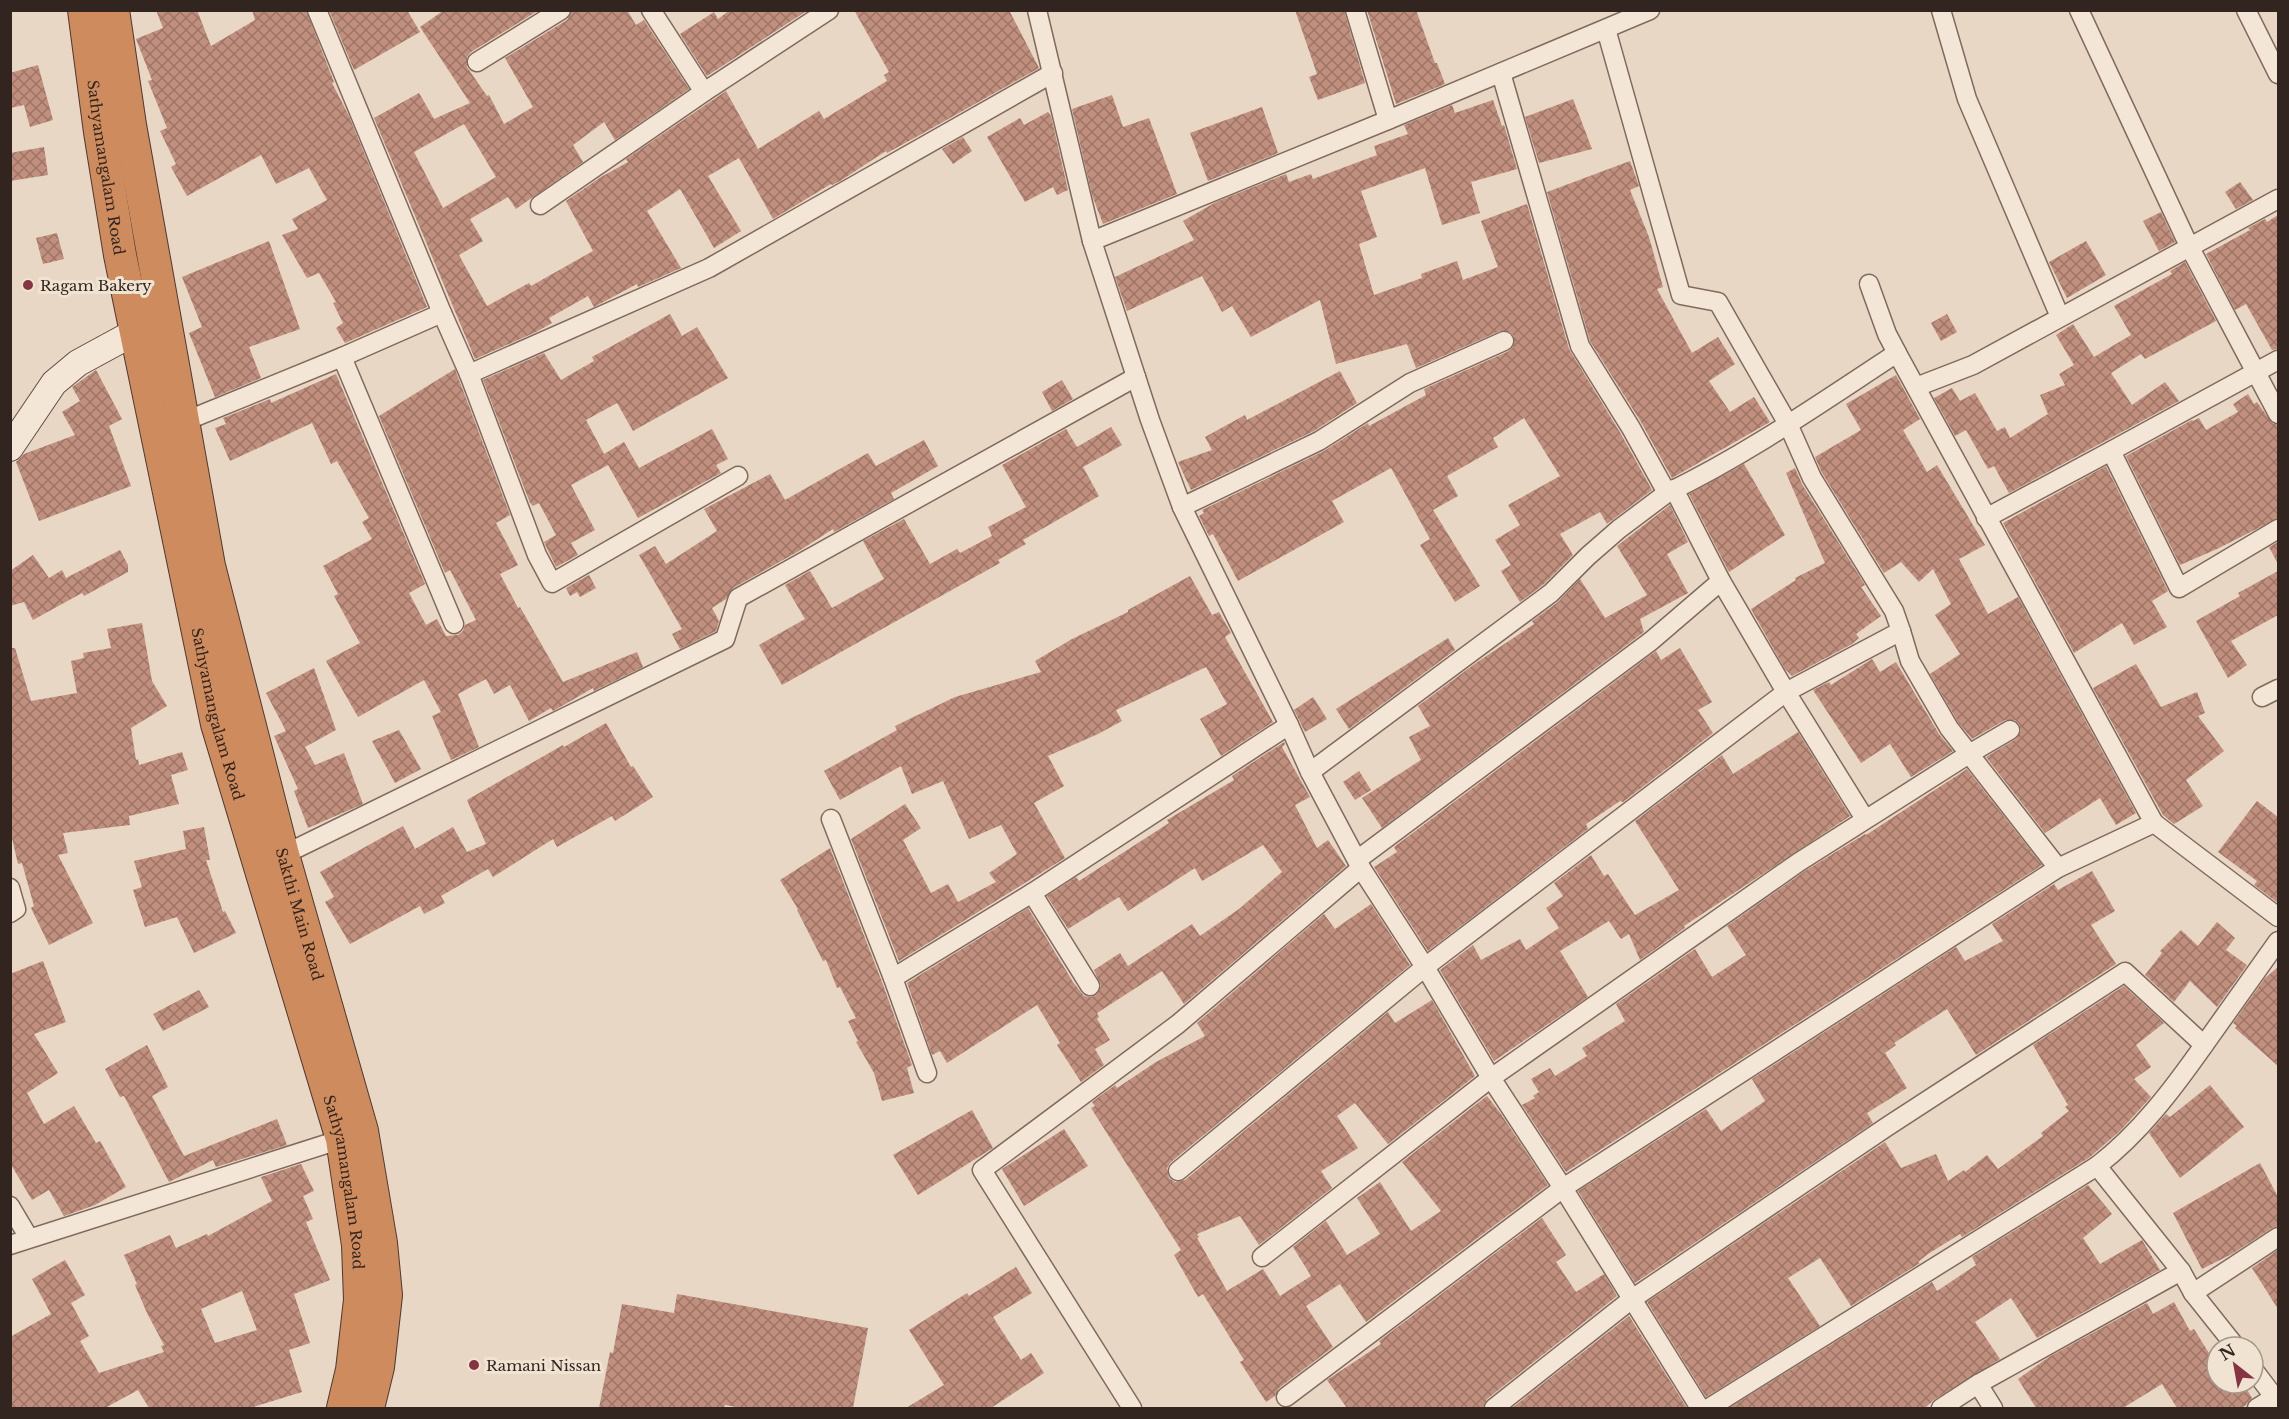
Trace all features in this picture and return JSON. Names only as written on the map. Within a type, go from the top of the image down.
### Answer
[{"type":"highway","name":"Sathyamangalam Road","points":[[84,10],[100,132],[135,332],[217,724],[271,861],[342,1139],[358,1245],[360,1300],[352,1370],[343,1408]]},
{"type":"highway","name":"Sakthi Main Road","points":[[113,10],[130,125],[209,566],[271,861],[362,1131],[381,1244],[386,1295],[378,1367],[368,1408]]},
{"type":"street","points":[[317,10],[469,374],[537,555],[552,583],[738,476]]},
{"type":"street","points":[[477,62],[561,10]]},
{"type":"street","points":[[651,10],[704,92]]},
{"type":"street","points":[[540,205],[704,92],[829,10]]},
{"type":"street","points":[[1037,10],[1092,241],[1149,420],[1182,507],[1310,772],[1359,864],[1425,967],[1491,1078],[1563,1188],[1700,1408]]},
{"type":"street","points":[[1355,10],[1388,120]]},
{"type":"street","points":[[1092,241],[1650,10]]},
{"type":"street","points":[[1941,10],[1967,99],[2060,317]]},
{"type":"street","points":[[2079,10],[2189,246],[2278,414]]},
{"type":"street","points":[[2246,10],[2278,74]]},
{"type":"street","points":[[1606,29],[1681,295],[1718,302],[1788,424],[1812,478],[1894,611],[1910,662],[1949,728],[2058,868]]},
{"type":"street","points":[[469,374],[709,268],[1053,73]]},
{"type":"street","points":[[1500,73],[1580,346],[1671,491],[1786,692],[1865,819]]},
{"type":"street","points":[[1916,387],[1972,365],[2278,199]]},
{"type":"street","points":[[1869,284],[1887,334],[1897,353],[2154,824],[2278,917]]},
{"type":"street","points":[[183,422],[442,313]]},
{"type":"street","points":[[12,436],[54,383],[78,363],[135,332]]},
{"type":"street","points":[[1182,507],[1319,441],[1410,383],[1504,341]]},
{"type":"street","points":[[1310,772],[1551,593],[1611,536],[1671,491],[1707,473],[1788,424],[1897,353]]},
{"type":"street","points":[[342,357],[454,624]]},
{"type":"street","points":[[1986,518],[2278,360]]},
{"type":"street","points":[[271,861],[725,639],[738,598],[1136,377]]},
{"type":"street","points":[[2111,451],[2179,588],[2278,529]]},
{"type":"street","points":[[1132,1408],[982,1170],[1178,1024],[1359,864],[1651,641],[1721,581]]},
{"type":"street","points":[[1178,1171],[1425,967],[1786,692],[1901,631]]},
{"type":"street","points":[[2262,698],[2278,688]]},
{"type":"street","points":[[893,978],[1032,893],[1289,725]]},
{"type":"street","points":[[1262,1257],[1491,1078],[1799,862],[1968,754],[2010,730]]},
{"type":"street","points":[[831,819],[927,1073]]},
{"type":"street","points":[[1286,1397],[1563,1188],[2058,868],[2154,824]]},
{"type":"street","points":[[10,888],[16,909],[10,913]]},
{"type":"street","points":[[1032,893],[1090,986]]},
{"type":"street","points":[[1709,1408],[2097,1166],[2121,1148],[2175,1085],[2278,941]]},
{"type":"street","points":[[1494,1408],[1632,1299],[1888,1125],[2125,972],[2205,1045]]},
{"type":"street","points":[[10,1245],[342,1139]]},
{"type":"street","points":[[2097,1166],[2181,1271],[2193,1293],[2226,1335]]},
{"type":"street","points":[[10,1206],[29,1238]]},
{"type":"street","points":[[2193,1293],[2278,1237]]},
{"type":"street","points":[[1941,1408],[1978,1384],[2181,1271]]},
{"type":"street","points":[[1978,1384],[1993,1408]]},
{"type":"street","points":[[2257,1408],[2277,1399],[2265,1384]]},
{"type":"building","points":[[156,10],[197,10],[211,46],[255,20],[252,10],[306,10],[334,82],[332,83],[349,116],[427,307],[345,343],[336,328],[343,323],[333,303],[336,302],[319,273],[307,278],[282,235],[298,229],[292,219],[327,200],[309,168],[276,184],[261,155],[187,196],[171,167],[176,164],[160,131],[167,128],[148,81],[152,80],[136,39],[163,28]]},
{"type":"building","points":[[329,10],[407,10],[420,32],[354,70]]},
{"type":"building","points":[[444,10],[539,10],[471,52],[467,57],[467,67],[487,96],[489,95],[504,124],[533,107],[505,58],[567,20],[572,10],[627,10],[636,25],[644,20],[689,89],[615,140],[604,122],[573,145],[583,162],[516,209],[508,197],[470,219],[483,241],[459,255],[487,306],[529,283],[531,286],[593,251],[566,201],[628,162],[626,159],[726,91],[758,149],[819,111],[824,119],[887,81],[884,75],[889,72],[854,10],[1009,10],[1039,68],[887,153],[886,151],[840,181],[831,184],[773,219],[739,158],[708,176],[741,231],[714,248],[680,189],[647,211],[681,268],[638,287],[637,284],[594,307],[588,296],[549,318],[552,323],[536,332],[475,359],[374,118],[419,93],[434,119],[470,103],[420,27]],"holes":[[[464,124],[496,177],[443,208],[414,152]]]},
{"type":"building","points":[[730,10],[808,10],[707,76],[680,34],[714,12],[718,19]]},
{"type":"building","points":[[1295,10],[1344,10],[1365,83],[1318,100],[1309,77],[1317,74]]},
{"type":"building","points":[[1367,10],[1416,10],[1445,84],[1396,104]]},
{"type":"building","points":[[38,65],[53,120],[30,127],[24,105],[10,108],[10,73]]},
{"type":"building","points":[[1112,95],[1123,127],[1149,118],[1177,194],[1103,224],[1092,195],[1072,109]]},
{"type":"building","points":[[1573,99],[1592,149],[1539,163],[1525,117]]},
{"type":"building","points":[[1493,100],[1502,126],[1504,125],[1517,169],[1471,182],[1480,213],[1442,225],[1425,168],[1361,191],[1377,237],[1359,244],[1374,295],[1422,278],[1421,274],[1457,261],[1463,280],[1498,267],[1481,221],[1527,204],[1569,349],[1652,490],[1607,524],[1600,512],[1560,534],[1573,555],[1544,584],[1520,602],[1501,571],[1511,565],[1495,540],[1520,525],[1508,505],[1560,476],[1524,418],[1493,438],[1498,447],[1447,476],[1458,496],[1433,510],[1480,586],[1455,602],[1420,545],[1430,539],[1391,468],[1332,501],[1344,522],[1238,581],[1213,534],[1209,536],[1199,516],[1204,513],[1202,510],[1324,451],[1368,423],[1369,426],[1426,395],[1424,389],[1509,351],[1513,347],[1514,337],[1510,332],[1500,331],[1416,368],[1407,344],[1336,364],[1320,300],[1251,337],[1232,306],[1222,312],[1202,276],[1127,311],[1115,277],[1194,240],[1183,221],[1216,202],[1286,174],[1289,182],[1311,174],[1313,179],[1377,155],[1374,146],[1408,134],[1404,125],[1452,105],[1455,113]]},
{"type":"building","points":[[1262,107],[1278,153],[1208,181],[1190,133]]},
{"type":"building","points":[[1048,112],[1051,116],[1068,190],[1057,195],[1053,187],[1025,202],[987,137],[1020,118],[1024,125]]},
{"type":"building","points":[[963,137],[972,151],[953,164],[942,149]]},
{"type":"building","points":[[44,147],[48,175],[10,181],[10,153]]},
{"type":"building","points":[[1630,161],[1639,186],[1630,190],[1649,237],[1663,287],[1657,289],[1692,353],[1718,337],[1735,364],[1709,381],[1730,412],[1754,397],[1770,422],[1672,478],[1641,422],[1590,341],[1547,192]]},
{"type":"building","points":[[2240,182],[2253,200],[2236,209],[2225,192]]},
{"type":"building","points":[[2161,212],[2175,242],[2159,251],[2143,221]]},
{"type":"building","points":[[2278,215],[2278,349],[2272,350],[2246,304],[2235,310],[2206,254],[2250,230],[2248,228],[2265,219],[2267,222]]},
{"type":"building","points":[[57,233],[64,259],[43,264],[36,238]]},
{"type":"building","points":[[269,241],[300,329],[249,347],[261,378],[215,397],[189,333],[202,327],[182,277]]},
{"type":"building","points":[[2086,241],[2106,275],[2067,298],[2049,262]]},
{"type":"building","points":[[2185,262],[2216,321],[2145,359],[2141,354],[2111,373],[2132,405],[2165,382],[2179,401],[2009,493],[1994,466],[1988,469],[1966,430],[1955,436],[1934,398],[1952,388],[1960,401],[1975,393],[1997,431],[2005,427],[2010,438],[2048,414],[2040,395],[2065,385],[2059,374],[2074,365],[2056,335],[2073,324],[2094,357],[2131,335],[2114,306],[2172,274],[2170,271]]},
{"type":"building","points":[[670,314],[682,336],[697,327],[728,378],[633,431],[617,403],[586,420],[604,454],[624,442],[639,468],[712,429],[728,459],[716,465],[721,473],[638,518],[608,465],[571,485],[595,530],[571,543],[578,555],[556,567],[544,542],[556,535],[539,503],[533,506],[530,503],[483,380],[544,353],[561,380],[594,361],[592,357]]},
{"type":"building","points":[[1947,314],[1957,332],[1941,341],[1931,323]]},
{"type":"building","points":[[455,369],[510,515],[496,523],[518,565],[500,574],[563,682],[637,652],[643,667],[594,691],[593,688],[553,711],[551,708],[529,721],[510,685],[494,694],[486,679],[458,694],[479,747],[451,760],[432,716],[441,712],[424,680],[358,717],[326,661],[360,643],[334,596],[338,594],[323,566],[372,539],[362,522],[369,518],[337,461],[331,464],[312,423],[230,461],[215,428],[226,424],[223,418],[270,399],[271,403],[336,374],[425,584],[409,593],[426,625],[437,619],[446,636],[458,635],[463,631],[465,625],[476,620],[450,570],[445,573],[379,416]]},
{"type":"building","points":[[96,370],[122,419],[109,426],[131,486],[39,521],[16,462],[24,454],[75,435],[62,412],[80,401],[72,387]]},
{"type":"building","points":[[1340,371],[1357,403],[1314,431],[1191,490],[1178,462],[1212,450],[1205,437],[1245,415],[1247,420]]},
{"type":"building","points":[[1896,375],[1920,419],[1903,430],[1927,472],[1937,465],[1985,545],[1959,559],[1988,614],[2018,597],[2136,813],[2116,825],[2100,798],[2045,833],[1986,757],[2016,739],[2021,731],[2019,724],[2015,720],[2005,720],[1972,739],[1958,722],[1930,674],[1960,654],[1935,615],[1951,604],[1933,569],[1919,582],[1901,562],[1884,573],[1822,473],[1815,457],[1861,430],[1846,404]]},
{"type":"building","points":[[1062,380],[1073,399],[1052,411],[1042,392]]},
{"type":"building","points":[[2248,394],[2254,404],[2257,402],[2272,423],[2278,425],[2278,518],[2180,565],[2126,456],[2192,420],[2199,418],[2206,430],[2238,412],[2233,404]]},
{"type":"building","points":[[1111,427],[1122,445],[1083,467],[1099,496],[1023,540],[1026,544],[998,560],[1000,563],[782,685],[759,645],[805,619],[785,585],[810,571],[832,608],[884,579],[863,541],[904,519],[930,564],[957,549],[960,553],[992,536],[988,527],[1026,507],[1002,465],[1066,429],[1077,447]]},
{"type":"building","points":[[924,440],[938,466],[891,493],[894,499],[834,532],[833,529],[733,588],[726,599],[712,608],[719,621],[716,631],[680,649],[672,634],[682,629],[639,555],[655,546],[666,564],[717,531],[704,509],[770,474],[785,500],[868,453],[876,466]]},
{"type":"building","points":[[1744,464],[1785,535],[1729,572],[1689,494]]},
{"type":"building","points":[[2106,466],[2168,591],[2152,601],[2167,627],[2134,645],[2122,623],[2074,653],[2003,523]]},
{"type":"building","points":[[1795,468],[1802,484],[1865,585],[1861,587],[1881,616],[1856,634],[1859,638],[1852,644],[1792,676],[1785,669],[1751,609],[1796,580],[1795,578],[1825,563],[1786,473]]},
{"type":"building","points":[[1670,505],[1688,542],[1667,554],[1688,593],[1640,619],[1644,632],[1382,828],[1362,798],[1421,760],[1409,737],[1430,726],[1418,706],[1534,624],[1532,621],[1558,602],[1580,579],[1605,618],[1647,595],[1617,546]]},
{"type":"building","points":[[2278,542],[2278,564],[2269,547]]},
{"type":"building","points":[[120,550],[128,565],[128,572],[84,596],[82,593],[33,620],[24,602],[10,606],[10,571],[33,555],[49,578],[62,570],[66,578]]},
{"type":"building","points":[[2278,571],[2278,615],[2231,641],[2247,665],[2228,678],[2196,621],[2240,596],[2238,593]]},
{"type":"building","points":[[589,575],[596,588],[580,597],[577,592],[570,596],[566,588]]},
{"type":"building","points":[[1190,576],[1212,615],[1219,612],[1231,633],[1225,637],[1273,722],[1221,756],[1200,719],[1227,704],[1206,667],[1116,710],[1122,721],[1048,756],[1064,786],[1034,803],[1065,858],[899,961],[851,839],[905,804],[921,828],[903,840],[931,893],[948,884],[958,902],[996,882],[989,873],[1017,854],[1001,825],[969,839],[943,781],[912,794],[901,766],[840,800],[824,771],[897,730],[895,726],[955,697],[1041,672],[1035,661]]},
{"type":"building","points":[[142,623],[152,681],[167,706],[131,728],[136,760],[138,759],[139,765],[182,752],[188,770],[171,775],[179,804],[129,816],[130,825],[63,833],[68,853],[58,855],[93,923],[49,945],[31,908],[34,906],[22,863],[18,864],[10,830],[10,648],[15,648],[31,701],[77,693],[71,661],[84,658],[83,653],[111,648],[107,629]]},
{"type":"building","points":[[1448,638],[1455,650],[1349,729],[1336,709]]},
{"type":"building","points":[[1680,648],[1712,702],[1698,710],[1713,733],[1623,802],[1620,801],[1586,824],[1588,829],[1428,951],[1374,867],[1397,852],[1394,847],[1656,651],[1661,660]]},
{"type":"building","points":[[1872,659],[1880,672],[1896,662],[1939,734],[1953,751],[1911,777],[1890,744],[1861,763],[1813,690],[1829,682],[1831,685]]},
{"type":"building","points":[[2136,664],[2161,707],[2197,692],[2205,713],[2198,716],[2224,751],[2186,780],[2203,806],[2174,824],[2163,815],[2093,688]]},
{"type":"building","points":[[314,668],[336,730],[305,747],[315,765],[344,753],[363,804],[308,828],[294,791],[298,789],[274,736],[286,731],[266,693]]},
{"type":"building","points":[[1313,697],[1327,719],[1305,732],[1294,710]]},
{"type":"building","points":[[606,723],[631,767],[633,766],[653,797],[615,821],[612,816],[557,847],[553,839],[493,877],[488,869],[441,896],[445,903],[424,914],[420,906],[350,944],[325,902],[334,897],[320,872],[403,826],[415,849],[453,827],[467,852],[486,844],[467,800]]},
{"type":"building","points":[[399,730],[421,769],[395,783],[372,741]]},
{"type":"building","points":[[1798,732],[1850,816],[1684,926],[1685,928],[1640,960],[1629,934],[1621,939],[1609,921],[1560,951],[1588,997],[1494,1061],[1440,970],[1473,945],[1481,960],[1520,939],[1526,950],[1559,928],[1546,908],[1563,896],[1554,883],[1591,855],[1604,876],[1608,874],[1635,915],[1679,890],[1635,821],[1722,755],[1733,774]]},
{"type":"building","points":[[1284,742],[1282,747],[1310,797],[1295,805],[1317,848],[1328,840],[1346,866],[1184,1004],[1162,971],[1097,1013],[1099,1017],[1097,1019],[1110,1040],[1095,1049],[1104,1065],[1081,1082],[1057,1045],[1060,1043],[1037,1005],[947,1063],[940,1051],[932,1055],[907,983],[1028,908],[1073,982],[1084,996],[1091,997],[1096,995],[1101,986],[1094,970],[1120,953],[1128,966],[1192,924],[1200,936],[1239,909],[1282,872],[1263,845],[1202,881],[1195,868],[1128,911],[1119,897],[1068,929],[1047,896],[1076,877],[1079,881],[1169,823],[1167,820],[1234,780],[1232,776]]},
{"type":"building","points":[[1967,769],[2042,865],[1566,1172],[1522,1105],[1535,1098],[1533,1096],[1539,1092],[1531,1079],[1550,1068],[1555,1076],[1587,1056],[1582,1048],[1625,1021],[1616,1004],[1695,949],[1712,977],[1746,955],[1727,926],[1805,871],[1866,835]]},
{"type":"building","points":[[1359,771],[1371,790],[1355,800],[1343,782]]},
{"type":"building","points":[[2257,801],[2278,817],[2278,903],[2254,885],[2257,881],[2218,852]]},
{"type":"building","points":[[204,827],[210,860],[206,860],[223,912],[225,911],[236,933],[194,953],[177,917],[145,927],[133,890],[142,887],[134,861],[186,849],[183,831]]},
{"type":"building","points":[[830,848],[912,1065],[907,1068],[914,1093],[882,1101],[874,1073],[856,1042],[858,1041],[848,1021],[856,1018],[840,987],[837,988],[826,960],[823,961],[798,909],[780,880]]},
{"type":"building","points":[[2092,871],[2115,911],[2091,925],[2116,964],[1976,1055],[1947,1009],[1894,1043],[1896,1045],[1885,1053],[1907,1088],[1867,1113],[1873,1123],[1635,1283],[1578,1191],[1706,1109],[1721,1131],[1765,1101],[1752,1079],[1956,947],[1965,961],[2003,941],[1992,924],[2054,884],[2058,890]]},
{"type":"building","points":[[1371,904],[1410,965],[1171,1162],[1167,1168],[1169,1178],[1175,1182],[1185,1180],[1388,1012],[1395,1023],[1432,1000],[1475,1076],[1388,1144],[1355,1103],[1337,1116],[1358,1148],[1321,1171],[1332,1188],[1259,1245],[1240,1216],[1197,1234],[1199,1237],[1197,1238],[1227,1291],[1263,1269],[1280,1296],[1311,1276],[1293,1247],[1326,1221],[1347,1255],[1380,1234],[1357,1198],[1380,1182],[1411,1231],[1441,1211],[1402,1162],[1487,1096],[1548,1185],[1366,1322],[1340,1284],[1306,1306],[1333,1347],[1279,1388],[1275,1396],[1266,1402],[1240,1362],[1244,1360],[1203,1294],[1198,1297],[1174,1255],[1181,1250],[1091,1108],[1095,1106],[1092,1102],[1115,1085],[1117,1088],[1156,1062],[1205,1036],[1197,1023],[1324,914],[1335,929]]},
{"type":"building","points":[[2217,922],[2235,938],[2226,950],[2247,965],[2217,1007],[2190,981],[2174,1002],[2145,975],[2162,953],[2160,951],[2181,930],[2198,946]]},
{"type":"building","points":[[43,961],[66,1022],[34,1034],[58,1073],[27,1093],[44,1124],[74,1106],[96,1143],[100,1141],[126,1187],[95,1205],[64,1216],[49,1190],[32,1200],[10,1163],[10,974]]},
{"type":"building","points":[[2278,967],[2278,1066],[2235,1028],[2237,1026],[2233,1023],[2265,978]]},
{"type":"building","points":[[2124,986],[2164,1023],[2136,1045],[2151,1067],[2134,1079],[2151,1097],[2120,1131],[2090,1157],[1962,1237],[1960,1234],[1928,1254],[1918,1262],[1920,1263],[1851,1306],[1820,1258],[1788,1278],[1820,1326],[1706,1397],[1647,1302],[1885,1142],[1901,1168],[1936,1154],[1948,1181],[1964,1170],[1965,1172],[1987,1155],[1998,1169],[2043,1136],[2041,1133],[2069,1111],[2065,1107],[2068,1105],[2033,1045]]},
{"type":"building","points":[[199,990],[209,1007],[163,1031],[153,1014]]},
{"type":"building","points":[[147,1045],[168,1087],[152,1096],[184,1156],[277,1119],[287,1145],[216,1167],[213,1160],[169,1182],[124,1096],[120,1097],[105,1069]]},
{"type":"building","points":[[2210,1085],[2244,1127],[2180,1178],[2149,1133],[2166,1114],[2170,1117]]},
{"type":"building","points":[[972,1110],[993,1148],[918,1195],[893,1155]]},
{"type":"building","points":[[1064,1129],[1088,1166],[1024,1206],[1002,1169]]},
{"type":"building","points":[[2260,1163],[2278,1197],[2278,1226],[2202,1269],[2173,1213]]},
{"type":"building","points":[[301,1164],[314,1191],[303,1196],[313,1219],[306,1222],[330,1280],[294,1294],[310,1343],[289,1350],[302,1392],[250,1408],[149,1408],[138,1390],[105,1408],[10,1408],[10,1337],[51,1314],[32,1279],[65,1260],[85,1295],[71,1303],[89,1336],[80,1341],[99,1373],[164,1352],[161,1346],[164,1345],[147,1313],[124,1255],[170,1235],[176,1248],[207,1234],[208,1236],[272,1201],[261,1177]],"holes":[[[242,1291],[257,1330],[215,1343],[201,1309]]]},
{"type":"building","points":[[2088,1185],[2112,1214],[2083,1238],[2100,1264],[2142,1240],[2160,1270],[2037,1338],[2011,1298],[1975,1322],[2000,1359],[1935,1399],[1925,1408],[1729,1408],[1932,1282],[1937,1291],[1976,1265],[1972,1257]]},
{"type":"building","points":[[1542,1218],[1566,1255],[1556,1262],[1576,1292],[1604,1274],[1617,1296],[1487,1399],[1483,1408],[1347,1408],[1327,1380],[1381,1344],[1379,1341]]},
{"type":"building","points":[[2278,1250],[2278,1309],[2252,1268]]},
{"type":"building","points":[[1016,1267],[1032,1293],[993,1317],[1021,1360],[1031,1353],[1044,1373],[991,1408],[906,1408],[944,1385],[909,1330],[967,1293],[969,1296]]},
{"type":"building","points":[[677,1294],[868,1328],[853,1408],[742,1408],[725,1405],[724,1408],[599,1408],[622,1304],[674,1313]]},
{"type":"building","points":[[2174,1302],[2190,1331],[2194,1329],[2205,1347],[2205,1395],[2250,1395],[2252,1398],[2246,1405],[2242,1408],[2177,1408],[2162,1384],[2123,1408],[2036,1408],[2018,1379],[2049,1357],[2147,1303],[2153,1314]]},
{"type":"building","points":[[1629,1316],[1687,1408],[1512,1408]]},
{"type":"place","name":"Ragam Bakery","points":[[28,285]]},
{"type":"place","name":"Ramani Nissan","points":[[474,1365]]}]
